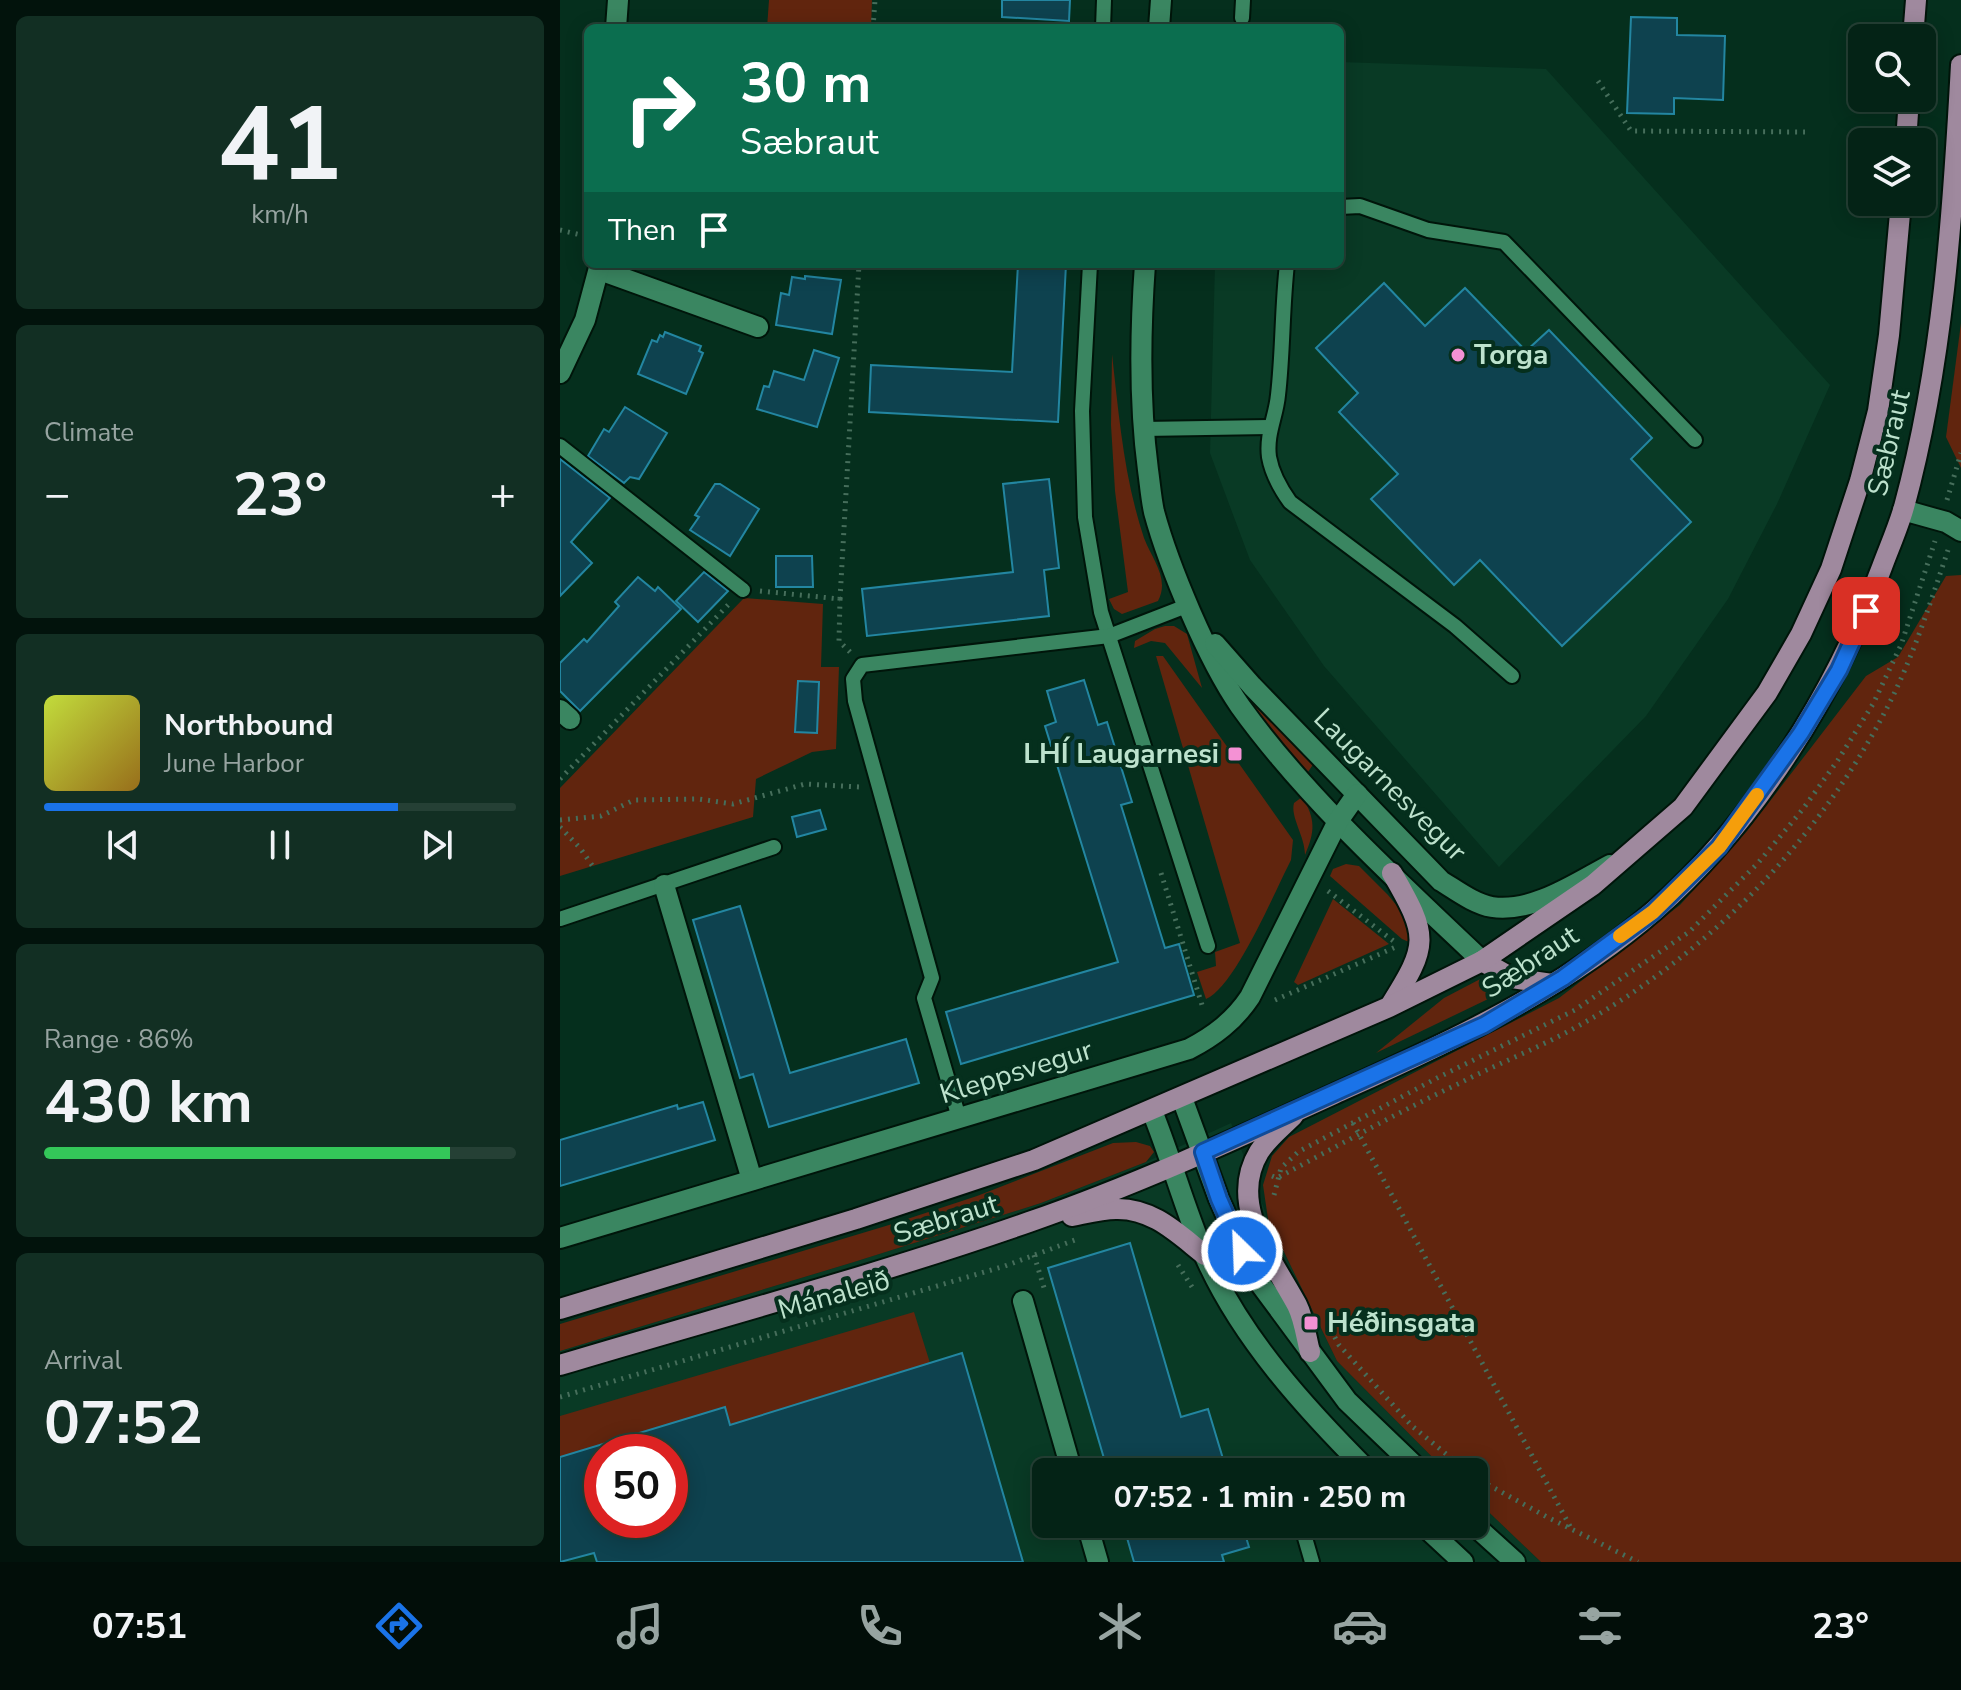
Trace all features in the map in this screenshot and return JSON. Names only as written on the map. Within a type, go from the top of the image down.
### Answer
[{"type":"main road","points":[[1914,24],[1916,0]]},
{"type":"main road","name":"Sæbraut","points":[[560,1365],[1029,1222],[1173,1165],[1476,1029],[1552,984],[1653,912],[1719,847],[1801,733],[1839,670],[1866,611],[1903,510],[1933,376],[1959,128],[1961,65]]},
{"type":"main road","name":"Sæbraut","points":[[560,1309],[931,1196],[1034,1160],[1389,1007],[1482,961],[1593,885],[1683,807],[1767,693],[1801,634],[1831,569],[1860,481],[1878,411],[1889,335],[1900,216]]},
{"type":"main road","points":[[1389,1007],[1415,966],[1421,937],[1414,911],[1392,873]]},
{"type":"main road","points":[[1482,961],[1512,978],[1552,984]]},
{"type":"main road","points":[[1298,1111],[1259,1152],[1250,1187],[1251,1221],[1272,1265],[1298,1307],[1310,1352]]},
{"type":"main road","points":[[1029,1222],[1117,1209],[1144,1212],[1160,1220],[1205,1255]]},
{"type":"street","points":[[616,24],[618,0]]},
{"type":"street","points":[[1159,24],[1161,0]]},
{"type":"street","points":[[560,373],[585,320],[600,268]]},
{"type":"street","points":[[603,268],[758,327]]},
{"type":"street","name":"Laugarnesvegur","points":[[1145,268],[1141,319],[1143,429],[1154,511],[1192,612],[1238,703],[1263,736],[1338,821],[1482,961]]},
{"type":"street","points":[[1903,510],[1941,521],[1961,531]]},
{"type":"street","name":"Laugarnesvegur","points":[[1192,612],[1252,686],[1441,881],[1466,897],[1491,907],[1515,907],[1547,897],[1624,858]]},
{"type":"street","name":"Kleppsvegur","points":[[560,1238],[1189,1049],[1214,1036],[1233,1019],[1250,997],[1338,821],[1357,794]]},
{"type":"street","points":[[664,885],[752,1180]]},
{"type":"street","points":[[1182,1098],[1219,1199],[1242,1251],[1262,1286],[1347,1401],[1406,1458]]},
{"type":"street","points":[[1152,1111],[1205,1255],[1226,1297],[1251,1335],[1301,1398],[1356,1458]]},
{"type":"street","points":[[1023,1301],[1068,1458]]},
{"type":"street","points":[[1091,1538],[1098,1562]]},
{"type":"street","points":[[1437,1538],[1463,1562]]},
{"type":"street","points":[[1488,1538],[1515,1562]]},
{"type":"lane","points":[[1103,24],[1104,0]]},
{"type":"lane","points":[[1242,18],[1243,0]]},
{"type":"lane","points":[[1344,207],[1360,206],[1428,230],[1504,242],[1695,440]]},
{"type":"lane","points":[[1090,268],[1082,411],[1085,517],[1101,612],[1208,946]]},
{"type":"lane","points":[[1287,268],[1278,399],[1269,427],[1273,474],[1290,502],[1455,626],[1512,676]]},
{"type":"lane","points":[[1143,429],[1269,427]]},
{"type":"lane","points":[[560,446],[743,590]]},
{"type":"lane","points":[[959,1118],[924,998],[932,978],[855,701],[853,679],[862,665],[1109,636],[1192,612]]},
{"type":"lane","points":[[560,919],[774,847]]},
{"type":"lane","points":[[1305,1538],[1312,1562]]},
{"type":"path","points":[[873,24],[875,0]]},
{"type":"path","points":[[1598,81],[1631,131],[1805,132]]},
{"type":"path","points":[[560,230],[581,235]]},
{"type":"path","points":[[859,268],[839,641],[862,665]]},
{"type":"path","points":[[1941,521],[1961,453]]},
{"type":"path","points":[[560,779],[743,590],[840,599]]},
{"type":"path","points":[[560,820],[601,816],[634,800],[699,799],[733,804],[805,784],[879,787]]},
{"type":"path","points":[[560,827],[594,868]]},
{"type":"path","points":[[1325,882],[1328,890],[1399,946]]},
{"type":"path","points":[[1273,1003],[1278,998],[1399,946],[1410,947]]},
{"type":"path","points":[[1490,1037],[1502,1062]]},
{"type":"path","points":[[1353,1123],[1572,1530]]},
{"type":"path","points":[[1273,1199],[1277,1178]]},
{"type":"path","name":"Mánaleið","points":[[560,1397],[1005,1266],[1077,1240]]},
{"type":"path","points":[[1327,1324],[1339,1345],[1412,1426],[1451,1458]]},
{"type":"path","points":[[1488,1485],[1638,1562]]},
{"type":"shaded area","points":[[769,0],[872,0],[871,24],[767,24]]},
{"type":"shaded area","points":[[1344,62],[1546,69],[1830,385],[1777,504],[1728,599],[1646,716],[1499,867],[1324,666],[1250,560],[1210,453],[1215,268],[1344,268]]},
{"type":"shaded area","points":[[1961,323],[1961,468],[1946,437]]},
{"type":"shaded area","points":[[1112,354],[1132,493],[1144,538],[1162,585],[1158,601],[1122,614],[1114,609],[1109,599],[1128,592],[1115,491],[1111,425]]},
{"type":"shaded area","points":[[1961,575],[1961,1562],[1541,1562],[1488,1511],[1488,1458],[1433,1458],[1337,1361],[1268,1219],[1263,1185],[1272,1156],[1289,1137],[1559,998],[1680,905],[1747,831],[1866,676],[1898,657],[1946,576]]},
{"type":"shaded area","points":[[744,598],[823,604],[821,667],[839,667],[836,749],[812,752],[756,779],[753,817],[560,876],[560,788]]},
{"type":"shaded area","points":[[1165,626],[1174,626],[1187,634],[1202,688],[1165,643],[1151,641],[1134,648],[1135,641]]},
{"type":"shaded area","points":[[1156,656],[1163,656],[1293,840],[1291,860],[1253,937],[1229,977],[1206,999],[1197,972],[1216,966],[1215,952],[1240,943]]},
{"type":"shaded area","points":[[1248,699],[1254,699],[1314,763],[1308,772],[1266,730],[1247,706]]},
{"type":"shaded area","points":[[1302,797],[1310,812],[1312,826],[1305,855],[1293,808]]},
{"type":"shaded area","points":[[1346,864],[1359,866],[1402,912],[1411,929],[1411,943],[1402,939],[1330,876],[1333,869]]},
{"type":"shaded area","points":[[1333,899],[1389,944],[1298,985],[1294,982]]},
{"type":"shaded area","points":[[1486,976],[1511,988],[1376,1053],[1444,998]]},
{"type":"shaded area","points":[[1231,1123],[1268,1219],[1337,1361],[1433,1458],[1032,1458],[1032,1538],[1488,1538],[1488,1511],[1541,1562],[560,1562],[560,1351],[1041,1203],[1146,1162]]},
{"type":"shaded area","points":[[1136,1142],[1150,1146],[1154,1152],[1146,1162],[1041,1203],[560,1351],[560,1324],[889,1225],[977,1196],[1113,1143]]},
{"type":"shaded area","points":[[914,1312],[930,1363],[730,1425],[725,1408],[637,1434],[584,1434],[584,1450],[563,1456],[560,1495],[560,1416]]},
{"type":"building","points":[[1002,0],[1070,0],[1069,21],[1002,17]]},
{"type":"building","points":[[1631,17],[1677,18],[1677,35],[1725,36],[1723,100],[1674,98],[1674,114],[1627,113]]},
{"type":"building","points":[[1018,268],[1066,268],[1058,422],[869,412],[871,365],[1012,372]]},
{"type":"building","points":[[805,276],[841,280],[832,334],[776,325],[781,293],[789,295],[792,277],[805,279]]},
{"type":"building","points":[[1384,283],[1425,326],[1465,288],[1526,351],[1549,330],[1652,438],[1631,459],[1691,522],[1562,646],[1480,560],[1454,585],[1371,499],[1398,474],[1339,412],[1358,393],[1316,348]]},
{"type":"building","points":[[665,332],[701,346],[699,351],[703,353],[686,394],[638,374],[652,340],[657,342]]},
{"type":"building","points":[[814,350],[839,358],[817,427],[757,409],[764,386],[769,387],[774,371],[804,380]]},
{"type":"building","points":[[625,407],[667,433],[639,479],[630,477],[624,483],[588,456],[604,429],[609,432]]},
{"type":"building","points":[[560,459],[610,498],[571,542],[592,563],[560,596]]},
{"type":"building","points":[[1049,479],[1059,568],[1044,570],[1049,616],[867,636],[862,589],[1013,572],[1003,484]]},
{"type":"building","points":[[715,484],[720,484],[759,509],[730,556],[690,530],[699,517],[695,515]]},
{"type":"building","points":[[776,556],[812,556],[813,587],[776,587]]},
{"type":"building","points":[[704,572],[728,591],[698,622],[676,601]]},
{"type":"building","points":[[638,577],[655,591],[658,587],[681,609],[580,711],[560,691],[560,663],[584,639],[587,642],[619,606],[615,602]]},
{"type":"building","points":[[1084,680],[1098,725],[1107,722],[1132,802],[1121,805],[1165,948],[1179,944],[1194,995],[961,1064],[946,1012],[1118,962],[1045,726],[1056,722],[1047,691]]},
{"type":"building","points":[[798,681],[819,682],[817,733],[795,732]]},
{"type":"building","points":[[820,810],[826,829],[797,837],[792,817]]},
{"type":"building","points":[[740,906],[790,1073],[906,1039],[919,1083],[769,1127],[753,1074],[740,1078],[693,920]]},
{"type":"building","points":[[703,1102],[715,1140],[560,1186],[560,1140],[677,1105],[678,1109]]},
{"type":"building","points":[[1130,1243],[1181,1417],[1208,1409],[1223,1458],[1104,1458],[1048,1268]]},
{"type":"building","points":[[962,1353],[1023,1562],[597,1562],[594,1553],[560,1562],[560,1457],[584,1450],[584,1538],[688,1538],[688,1434],[636,1434],[725,1407],[730,1425]]},
{"type":"building","points":[[1127,1538],[1246,1538],[1249,1547],[1222,1555],[1224,1562],[1134,1562]]},
{"type":"slow traffic","points":[[1620,936],[1653,912],[1719,847],[1757,795]]},
{"type":"place","name":"Torga","points":[[1458,355]]},
{"type":"place","name":"LHÍ Laugarnesi","points":[[1235,754]]},
{"type":"place","name":"Héðinsgata","points":[[1311,1323]]},
{"type":"route","points":[[1242,1251],[1203,1152],[1484,1025],[1563,978],[1653,912],[1719,847],[1801,733],[1839,670],[1866,611]]}]
